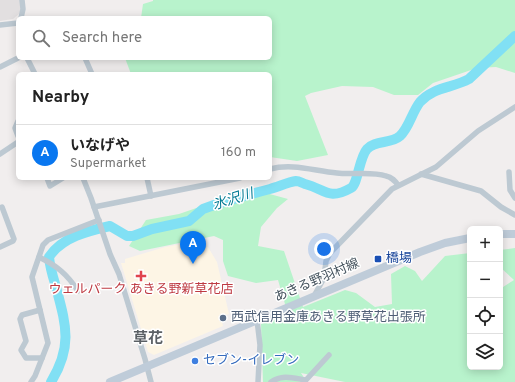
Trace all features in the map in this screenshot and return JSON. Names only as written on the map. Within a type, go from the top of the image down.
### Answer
[{"type":"main road","points":[[503,234],[515,234]]},
{"type":"main road","name":"あきる野羽村線","points":[[110,382],[426,249],[467,239]]},
{"type":"street","points":[[21,16],[23,8],[22,0]]},
{"type":"street","points":[[0,25],[16,23]]},
{"type":"street","points":[[0,67],[16,59]]},
{"type":"street","points":[[28,60],[34,72]]},
{"type":"street","points":[[86,60],[91,72]]},
{"type":"street","points":[[314,296],[324,278],[326,261],[330,254],[392,189],[439,164],[478,131],[515,107]]},
{"type":"street","points":[[0,154],[16,143]]},
{"type":"street","points":[[272,169],[284,166],[337,173],[386,175],[393,179],[398,185]]},
{"type":"street","points":[[509,172],[510,190],[515,198]]},
{"type":"street","points":[[421,174],[481,191],[515,215]]},
{"type":"street","points":[[48,180],[50,186],[60,180]]},
{"type":"street","points":[[84,180],[119,274],[151,382]]},
{"type":"street","points":[[147,180],[151,196]]},
{"type":"street","points":[[94,207],[230,180]]},
{"type":"street","points":[[0,247],[13,241],[14,239],[2,207]]},
{"type":"street","points":[[31,382],[35,376],[48,343],[32,277],[43,245],[48,240],[99,222]]},
{"type":"street","points":[[39,257],[57,267],[71,280],[78,291]]},
{"type":"street","points":[[40,310],[22,315],[20,319],[26,340],[21,350],[26,358],[42,358]]},
{"type":"street","points":[[257,320],[260,345],[258,382]]},
{"type":"street","points":[[271,382],[286,376],[306,380],[329,355]]},
{"type":"shaded area","points":[[0,0],[20,0],[21,10],[19,14],[13,19],[0,21]]},
{"type":"shaded area","points":[[192,242],[208,247],[217,262],[229,314],[221,317],[223,326],[154,355],[148,352],[121,263],[125,263],[125,259],[165,247]]},
{"type":"green space","points":[[515,0],[515,73],[496,67],[477,68],[433,83],[418,95],[394,95],[373,87],[342,86],[311,93],[305,96],[328,155],[297,161],[272,157],[272,72],[130,72],[126,60],[272,60],[272,16],[141,16],[143,4],[153,1]]},
{"type":"green space","points":[[266,193],[288,199],[277,208],[261,227],[258,246],[284,251],[303,307],[345,290],[356,293],[375,307],[392,304],[391,274],[405,266],[415,271],[422,281],[445,256],[467,253],[467,370],[503,370],[503,287],[514,280],[503,270],[503,250],[515,248],[515,382],[345,382],[301,373],[307,382],[263,382],[261,324],[287,311],[278,280],[256,283],[228,276],[223,261],[223,240],[214,236],[140,251],[129,246],[146,220],[179,214],[208,204]]},
{"type":"waterway","name":"氷沢川","points":[[51,382],[62,357],[66,335],[63,313],[49,257],[61,244],[84,233],[110,226],[127,236],[133,236],[152,229],[189,221],[203,209],[296,181],[327,193],[337,194],[343,192],[353,186],[364,153],[370,146],[392,140],[400,136],[406,129],[417,106],[425,97],[431,93],[469,79],[515,36]]},
{"type":"place","name":"橋場","points":[[378,259]]},
{"type":"place","name":"いなげや","points":[[193,264]]},
{"type":"place","name":"ウェルパーク あきる野新草花店","points":[[141,276]]},
{"type":"place","name":"西武信用金庫あきる野草花出張所","points":[[223,318]]},
{"type":"place","name":"セブン-イレブン","points":[[195,361]]},
{"type":"district","name":"草花","points":[[148,339]]}]
